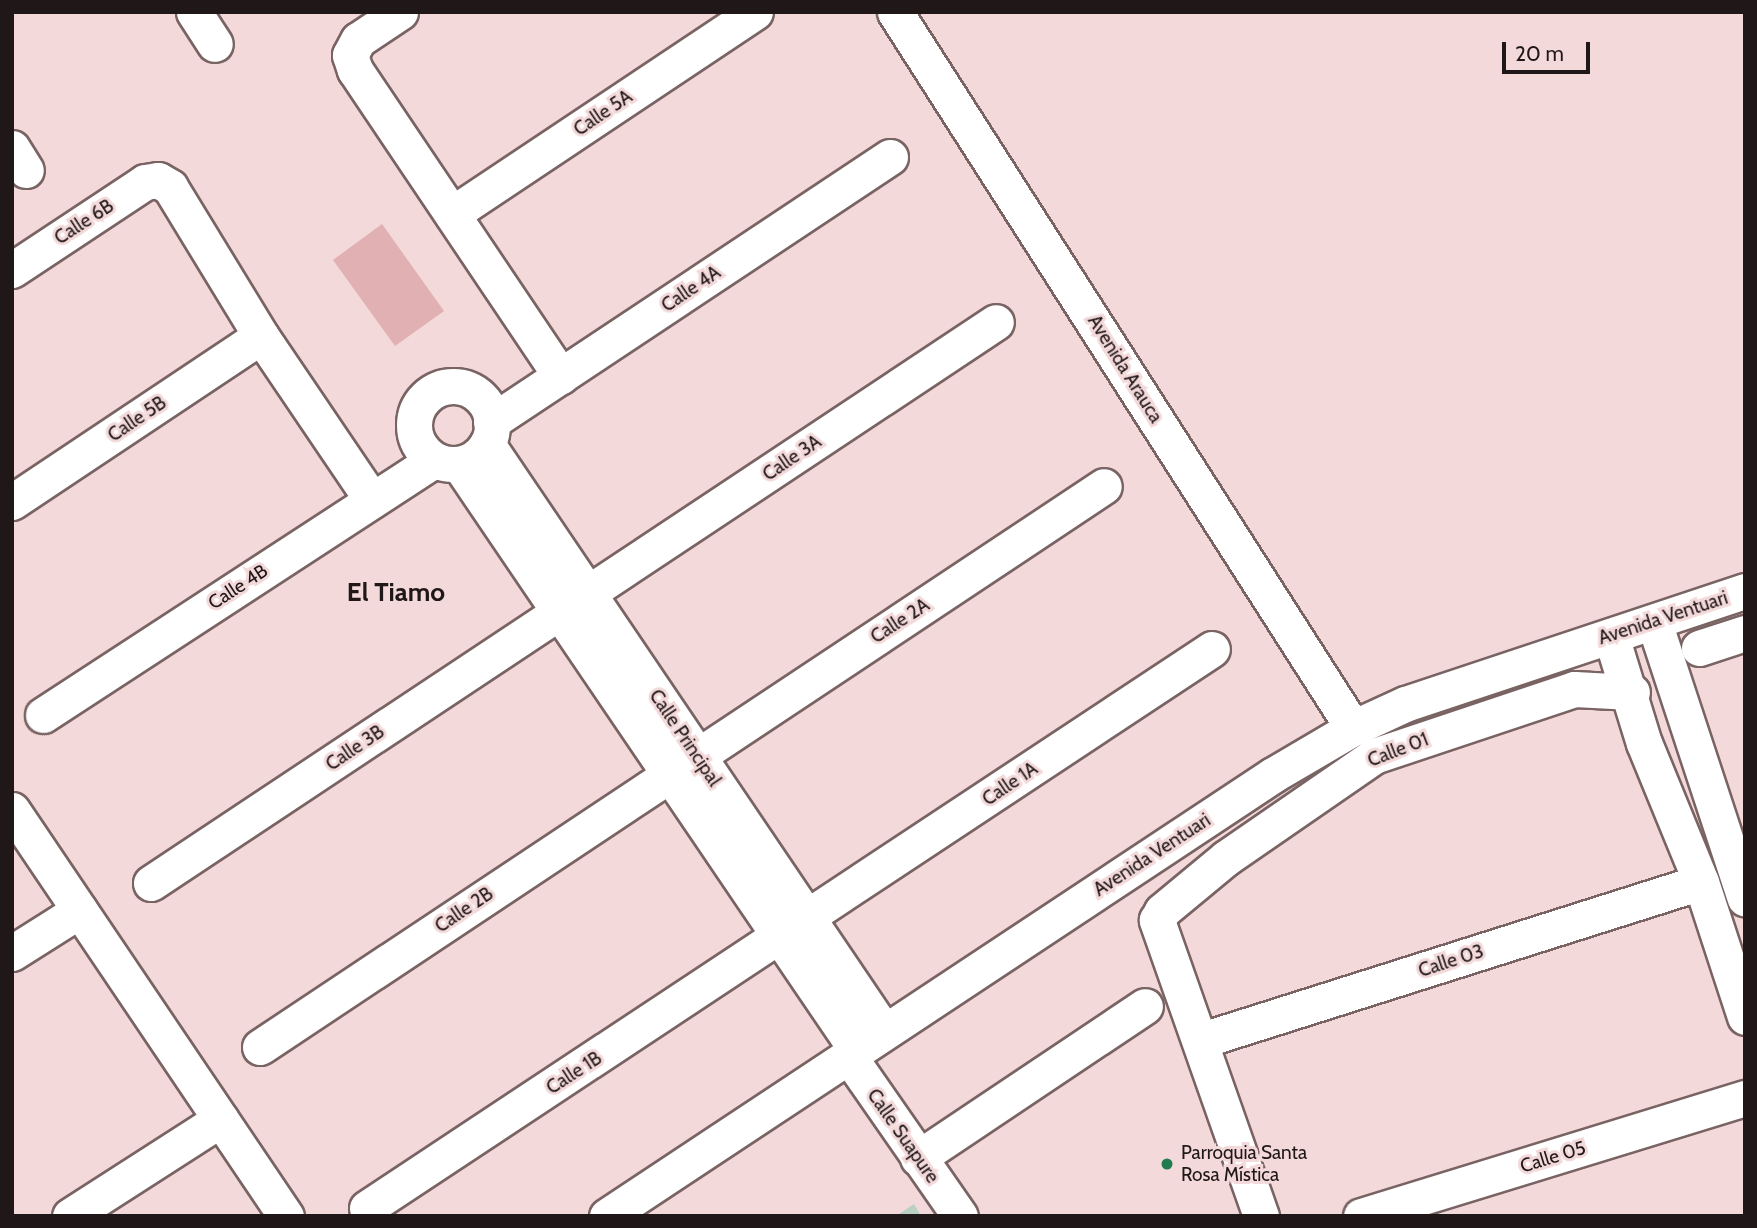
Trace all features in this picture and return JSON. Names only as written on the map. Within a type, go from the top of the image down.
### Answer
[{"type":"street","points":[[194,12],[215,44]]},
{"type":"street","points":[[400,12],[358,40],[350,55],[355,70],[561,376]]},
{"type":"street","name":"Calle 5A","points":[[452,214],[755,12]]},
{"type":"street","name":"Avenida Arauca","points":[[895,12],[1353,728]]},
{"type":"street","name":"Calle 4A","points":[[468,447],[561,376],[890,157]]},
{"type":"street","name":"Calle 6B","points":[[12,270],[145,182],[158,180],[170,187],[261,335]]},
{"type":"street","name":"Calle 3A","points":[[573,603],[996,322]]},
{"type":"street","points":[[261,335],[372,500]]},
{"type":"street","name":"Calle 5B","points":[[12,502],[261,335]]},
{"type":"street","name":"Calle Principal","points":[[468,447],[794,928],[862,1045]]},
{"type":"street","name":"Calle 4B","points":[[43,715],[372,500],[468,447]]},
{"type":"street","name":"Calle 2A","points":[[683,764],[1104,486]]},
{"type":"street","name":"Avenida Ventuari","points":[[607,1216],[862,1045],[1353,728],[1405,704],[1745,591]]},
{"type":"street","name":"Calle 3B","points":[[151,883],[573,603]]},
{"type":"street","points":[[1654,622],[1742,878]]},
{"type":"street","points":[[1699,648],[1745,633]]},
{"type":"street","points":[[1611,636],[1632,692],[1644,743],[1701,882],[1745,1016]]},
{"type":"street","name":"Calle 1A","points":[[794,928],[1212,649]]},
{"type":"street","name":"Calle 01","points":[[1202,1040],[1157,920],[1162,911],[1226,858],[1374,756],[1574,690],[1632,692]]},
{"type":"street","name":"Calle 2B","points":[[260,1047],[683,764]]},
{"type":"street","points":[[12,810],[286,1216]]},
{"type":"street","name":"Calle 03","points":[[1202,1040],[1701,882]]},
{"type":"street","points":[[12,953],[80,911]]},
{"type":"street","name":"Calle 1B","points":[[368,1208],[794,928]]},
{"type":"street","points":[[918,1158],[1145,1006]]},
{"type":"street","points":[[1202,1040],[1261,1216]]},
{"type":"street","name":"Calle Suapure","points":[[862,1045],[918,1158],[960,1216]]},
{"type":"street","name":"Calle 05","points":[[1361,1216],[1745,1098]]},
{"type":"street","points":[[70,1216],[221,1119]]},
{"type":"shaded area","points":[[382,224],[444,311],[395,346],[333,260]]},
{"type":"building","points":[[914,1204],[921,1216],[896,1216]]},
{"type":"place","name":"Parroquia Santa Rosa Mística","points":[[1167,1164]]},
{"type":"district","name":"El Tiamo","points":[[396,593]]}]
